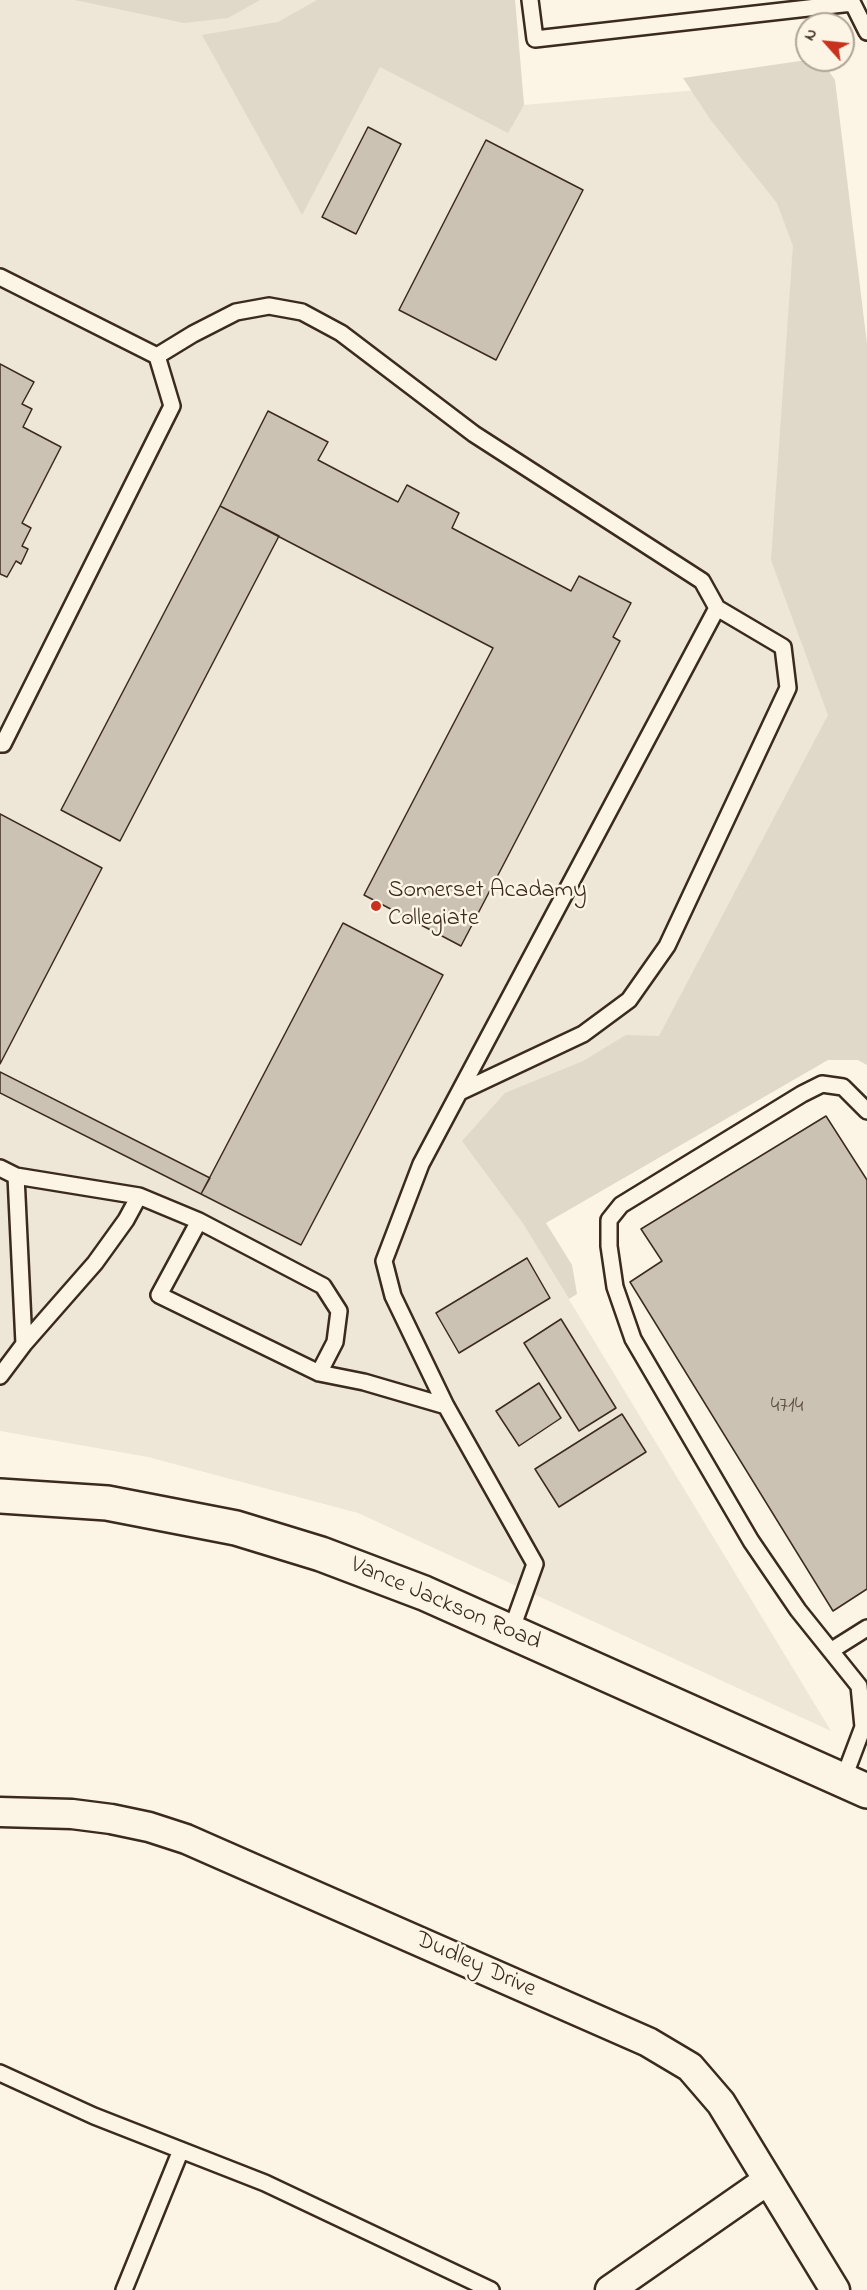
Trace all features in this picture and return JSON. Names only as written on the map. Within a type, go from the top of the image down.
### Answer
[{"type":"main road","name":"Vance Jackson Road","points":[[0,1496],[107,1503],[236,1528],[321,1554],[424,1593],[855,1786]]},
{"type":"street","name":"Dudley Drive","points":[[0,1812],[72,1814],[111,1819],[149,1827],[186,1839],[648,2042],[690,2067],[721,2103],[835,2290]]},
{"type":"street","points":[[610,2290],[768,2180]]},
{"type":"lane","points":[[530,0],[536,39],[852,1],[867,32]]},
{"type":"lane","points":[[0,277],[157,356],[172,406],[2,744]]},
{"type":"lane","points":[[157,356],[236,312],[269,306],[302,312],[341,333],[474,434],[702,581],[717,608],[783,647],[788,688],[667,946],[629,1000],[583,1034],[460,1092]]},
{"type":"lane","points":[[511,1631],[535,1564],[446,1406],[393,1296],[384,1261],[421,1164],[717,608]]},
{"type":"lane","points":[[855,1786],[863,1726],[860,1686],[798,1610],[751,1541],[633,1339],[615,1287],[609,1246],[609,1220],[621,1205],[822,1084],[843,1086],[867,1112]]},
{"type":"lane","points":[[0,1168],[16,1176],[139,1196],[199,1221],[323,1286],[339,1311],[335,1342],[319,1373]]},
{"type":"lane","points":[[16,1176],[24,1344]]},
{"type":"lane","points":[[0,1376],[24,1344],[95,1263],[126,1220],[139,1196]]},
{"type":"lane","points":[[199,1221],[159,1295],[319,1373],[364,1382],[446,1406]]},
{"type":"lane","points":[[832,1650],[867,1628]]},
{"type":"lane","points":[[0,2073],[94,2116],[265,2183],[491,2290]]},
{"type":"lane","points":[[124,2290],[181,2150]]},
{"type":"shaded area","name":"Somerset Acadamy Collegiate","points":[[0,0],[515,0],[524,105],[790,82],[861,679],[642,1133],[522,1222],[831,1731],[358,1513],[148,1457],[0,1431]]},
{"type":"shaded area","points":[[75,0],[260,0],[228,18],[184,23]]},
{"type":"shaded area","points":[[317,0],[515,0],[524,105],[508,133],[380,67],[302,215],[202,35],[278,22]]},
{"type":"shaded area","points":[[795,62],[795,72],[829,72],[835,80],[867,344],[867,1065],[858,1060],[828,1060],[546,1223],[572,1265],[577,1294],[569,1299],[522,1222],[462,1141],[505,1093],[583,1061],[626,1035],[659,1036],[828,715],[771,560],[793,246],[777,203],[710,119],[683,78]]},
{"type":"building","points":[[368,127],[401,144],[356,234],[322,217]]},
{"type":"building","points":[[486,140],[583,190],[496,360],[399,310]]},
{"type":"building","points":[[0,364],[34,382],[22,404],[32,409],[23,427],[61,447],[22,523],[31,528],[22,546],[28,549],[21,564],[16,561],[7,577],[0,574]]},
{"type":"building","points":[[268,411],[328,442],[318,460],[398,502],[407,485],[459,513],[452,528],[571,591],[579,576],[631,603],[613,637],[620,641],[461,946],[364,895],[493,648],[220,506]]},
{"type":"building","points":[[220,506],[279,536],[120,841],[61,810]]},
{"type":"building","points":[[0,814],[102,868],[0,1064]]},
{"type":"building","points":[[343,923],[443,975],[301,1245],[201,1194]]},
{"type":"building","points":[[0,1072],[210,1178],[201,1194],[0,1093]]},
{"type":"building","points":[[826,1116],[867,1180],[867,1589],[833,1611],[630,1282],[662,1261],[641,1229]]},
{"type":"building","points":[[527,1258],[550,1298],[459,1353],[436,1313]]},
{"type":"building","points":[[561,1319],[616,1408],[579,1431],[524,1343]]},
{"type":"building","points":[[539,1383],[561,1418],[519,1446],[496,1411]]},
{"type":"building","points":[[622,1414],[646,1452],[559,1507],[535,1469]]},
{"type":"place","name":"Somerset Acadamy Collegiate","points":[[376,906]]}]
